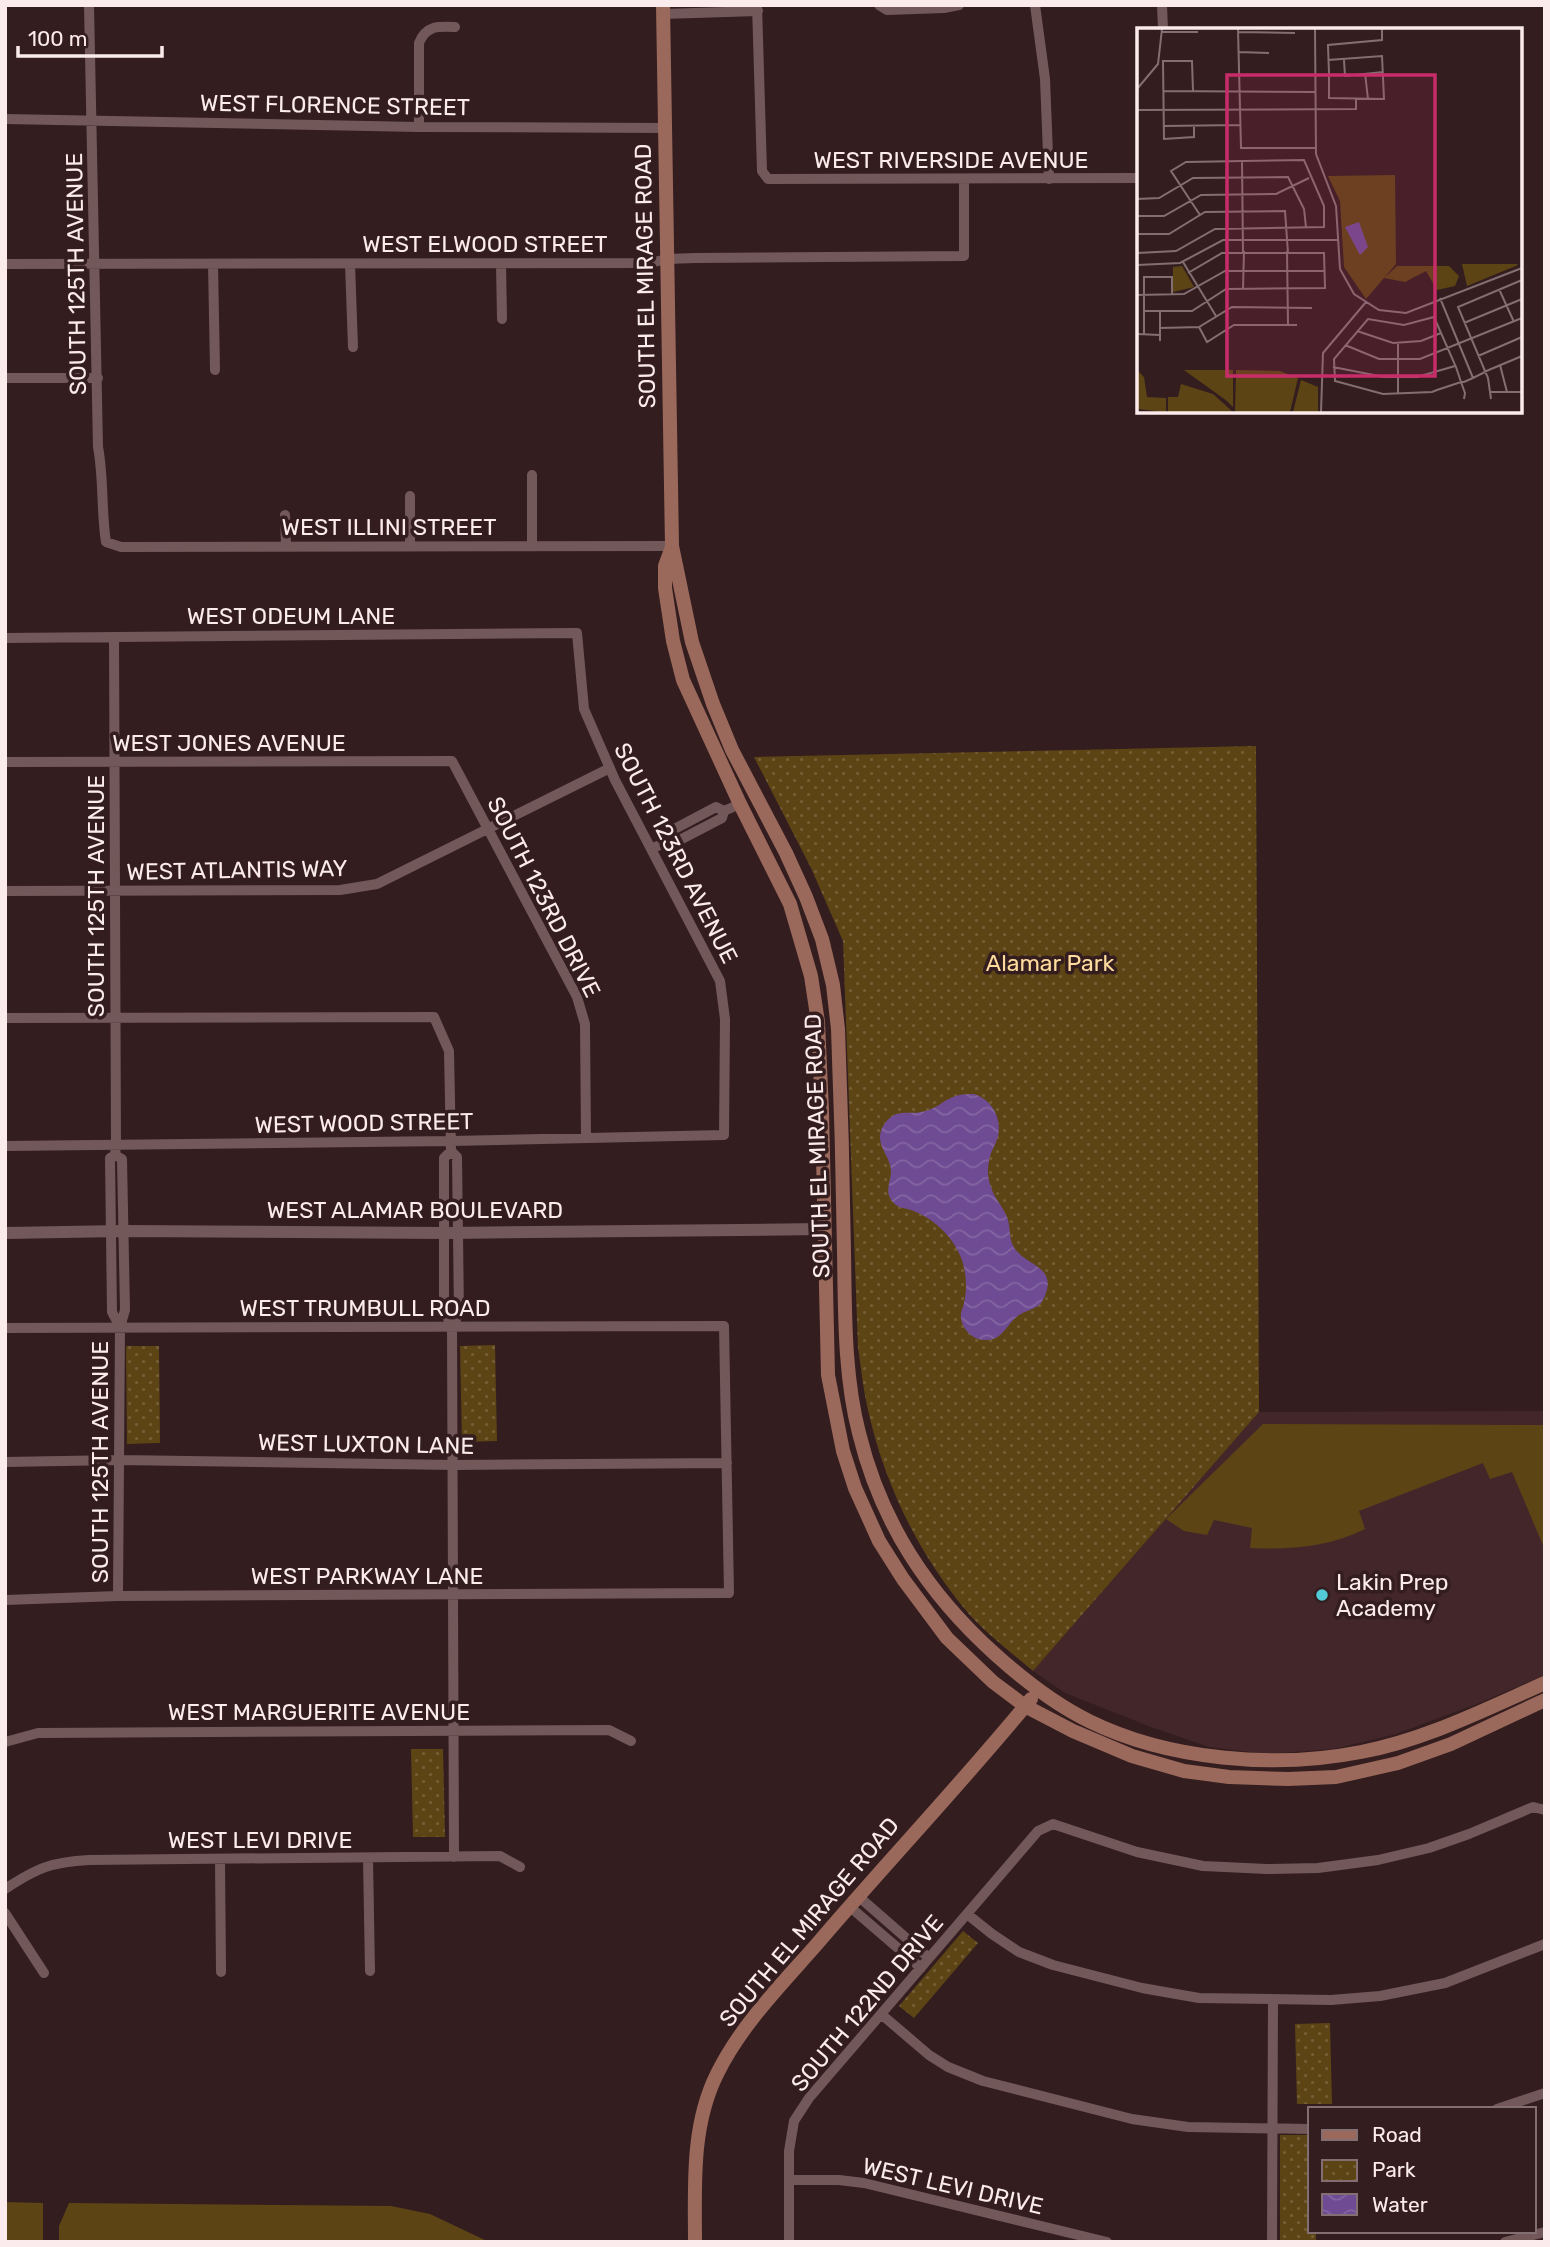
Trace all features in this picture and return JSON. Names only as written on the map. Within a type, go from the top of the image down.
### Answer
[{"type":"main road","name":"SOUTH EL MIRAGE ROAD","points":[[663,10],[673,546],[692,642],[713,704],[732,750],[806,897],[822,939],[833,985],[838,1029],[845,1303],[851,1394],[859,1434],[875,1486],[897,1533],[920,1572],[965,1627],[1038,1691],[744,2030],[717,2075],[706,2103],[697,2148],[695,2242]]},
{"type":"main road","name":"SOUTH EL MIRAGE ROAD","points":[[673,546],[665,566],[665,588],[673,641],[683,680],[790,904],[811,976],[818,1022],[822,1111],[828,1375],[843,1451],[855,1488],[879,1541],[903,1579],[947,1638],[993,1682],[1026,1706]]},
{"type":"main road","points":[[1038,1691],[1088,1721],[1142,1742],[1206,1755],[1260,1760],[1318,1758],[1363,1752],[1409,1739],[1545,1683]]},
{"type":"main road","points":[[1026,1706],[1073,1731],[1132,1756],[1184,1771],[1229,1777],[1288,1779],[1336,1777],[1398,1763],[1451,1744],[1545,1700]]},
{"type":"street","name":"SOUTH 125TH AVENUE","points":[[89,5],[98,447],[102,467],[103,526],[106,542]]},
{"type":"street","points":[[879,5],[887,10],[959,5]]},
{"type":"street","points":[[1035,5],[1045,79],[1049,179]]},
{"type":"street","points":[[1163,5],[1163,28]]},
{"type":"street","points":[[663,10],[757,8]]},
{"type":"street","name":"WEST RIVERSIDE AVENUE","points":[[757,8],[762,171],[765,177],[771,180],[1137,178]]},
{"type":"street","points":[[419,127],[419,43],[422,35],[436,25],[455,27]]},
{"type":"street","name":"WEST FLORENCE STREET","points":[[5,119],[419,127],[665,128]]},
{"type":"street","name":"WEST ELWOOD STREET","points":[[5,264],[650,263],[667,260],[964,256],[964,180]]},
{"type":"street","points":[[213,264],[215,370]]},
{"type":"street","points":[[350,264],[353,347]]},
{"type":"street","points":[[501,264],[502,319]]},
{"type":"street","points":[[5,377],[98,378]]},
{"type":"street","points":[[531,475],[532,545]]},
{"type":"street","points":[[410,496],[410,545]]},
{"type":"street","points":[[285,515],[286,546]]},
{"type":"street","name":"WEST ILLINI STREET","points":[[106,542],[121,547],[673,546]]},
{"type":"street","name":"WEST ODEUM LANE","points":[[5,638],[577,633]]},
{"type":"street","name":"SOUTH 123RD AVENUE","points":[[577,633],[584,709],[610,768],[657,847],[720,981],[726,1019],[724,1135]]},
{"type":"street","name":"SOUTH 125TH AVENUE","points":[[114,637],[116,1150],[122,1159],[116,1231],[125,1310],[120,1327],[118,1596]]},
{"type":"street","name":"WEST JONES AVENUE","points":[[5,762],[452,761]]},
{"type":"street","name":"SOUTH 123RD DRIVE","points":[[452,761],[577,997],[585,1024],[586,1138]]},
{"type":"street","name":"WEST ATLANTIS WAY","points":[[5,891],[363,888],[377,884],[610,768]]},
{"type":"street","points":[[657,847],[665,834],[716,807],[724,811],[740,804]]},
{"type":"street","points":[[5,1018],[434,1017],[449,1051],[451,1146],[457,1157],[452,1233],[459,1313],[452,1327],[454,1857]]},
{"type":"street","name":"WEST WOOD STREET","points":[[5,1146],[116,1150],[451,1146],[586,1138],[724,1135]]},
{"type":"street","name":"WEST ALAMAR BOULEVARD","points":[[5,1233],[452,1233],[824,1229]]},
{"type":"street","name":"WEST TRUMBULL ROAD","points":[[5,1328],[724,1326],[727,1463]]},
{"type":"street","name":"WEST LUXTON LANE","points":[[5,1462],[454,1465],[727,1463]]},
{"type":"street","name":"WEST PARKWAY LANE","points":[[5,1600],[118,1596],[729,1593],[727,1463]]},
{"type":"street","name":"WEST MARGUERITE AVENUE","points":[[5,1742],[38,1733],[454,1730],[609,1730],[631,1741]]},
{"type":"street","name":"SOUTH 122ND DRIVE","points":[[789,2242],[789,2151],[794,2122],[809,2098],[1038,1832],[1053,1824],[1137,1852],[1203,1866],[1318,1868],[1378,1860],[1429,1848],[1532,1807],[1544,1810]]},
{"type":"street","name":"WEST LEVI DRIVE","points":[[5,1889],[27,1874],[48,1865],[68,1861],[500,1856],[520,1867]]},
{"type":"street","points":[[368,1858],[370,1971]]},
{"type":"street","points":[[220,1860],[221,1972]]},
{"type":"street","points":[[854,1901],[929,1958]]},
{"type":"street","points":[[854,1901],[921,1968]]},
{"type":"street","points":[[5,1913],[44,1973]]},
{"type":"street","points":[[967,1914],[1019,1952],[1054,1965],[1199,1998],[1331,2000],[1368,1997],[1444,1983],[1545,1944]]},
{"type":"street","points":[[1272,2242],[1273,2000]]},
{"type":"street","points":[[881,2014],[929,2055],[948,2067],[983,2081],[1132,2119],[1188,2127],[1308,2129]]},
{"type":"street","points":[[1503,2107],[1545,2093]]},
{"type":"street","name":"WEST LEVI DRIVE","points":[[789,2180],[864,2183],[1107,2242]]},
{"type":"street","points":[[1505,2242],[1545,2232]]},
{"type":"shaded area","name":"Lakin Prep Academy","points":[[1545,1411],[1545,1675],[1393,1735],[1333,1749],[1267,1754],[1209,1747],[1151,1727],[1065,1693],[1033,1671],[1259,1412]]},
{"type":"green space","name":"Alamar Park","points":[[1256,746],[1259,1412],[1033,1671],[976,1622],[935,1568],[894,1492],[875,1438],[858,1347],[843,941],[811,868],[754,757]]},
{"type":"green space","points":[[495,1345],[497,1441],[462,1442],[460,1346]]},
{"type":"green space","points":[[126,1346],[159,1346],[160,1443],[127,1444]]},
{"type":"green space","points":[[1263,1424],[1545,1425],[1545,1550],[1512,1472],[1490,1479],[1483,1463],[1359,1511],[1365,1529],[1338,1540],[1309,1546],[1250,1548],[1252,1528],[1214,1520],[1207,1535],[1184,1531],[1166,1519]]},
{"type":"green space","points":[[411,1749],[443,1749],[445,1837],[413,1837]]},
{"type":"green space","points":[[963,1931],[978,1943],[914,2018],[899,2006]]},
{"type":"green space","points":[[1330,2023],[1332,2104],[1297,2104],[1295,2024]]},
{"type":"green space","points":[[1280,2135],[1308,2135],[1308,2233],[1316,2233],[1316,2242],[1280,2242]]},
{"type":"green space","points":[[5,2202],[43,2203],[43,2242],[5,2242]]},
{"type":"green space","points":[[69,2203],[391,2206],[430,2214],[489,2242],[59,2242],[59,2226]]},
{"type":"water","points":[[974,1094],[991,1105],[997,1116],[998,1136],[990,1158],[988,1174],[992,1191],[1008,1219],[1011,1241],[1021,1255],[1043,1272],[1048,1284],[1039,1305],[1015,1318],[997,1337],[987,1340],[974,1337],[962,1323],[965,1276],[961,1257],[954,1244],[932,1221],[898,1206],[890,1197],[890,1166],[880,1142],[882,1128],[894,1115],[918,1113],[950,1098]]},
{"type":"place","name":"Lakin Prep Academy","points":[[1322,1595]]}]
